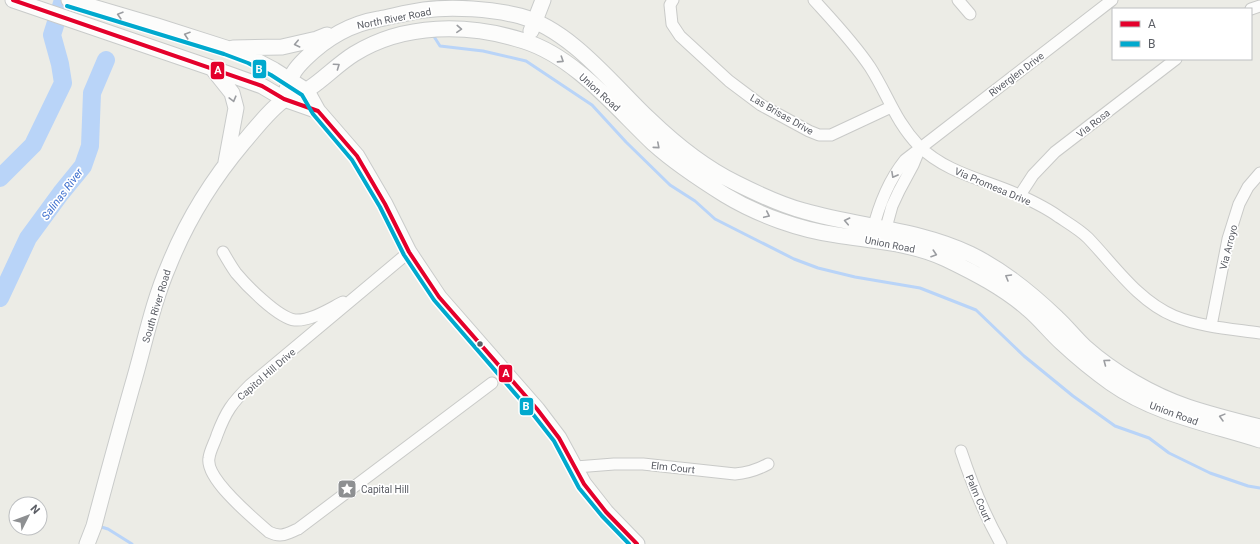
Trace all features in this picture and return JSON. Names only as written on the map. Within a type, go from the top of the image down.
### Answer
[{"type":"main road","points":[[13,0],[210,67],[262,86],[284,99],[318,111]]},
{"type":"main road","points":[[69,0],[157,26],[251,58],[290,79],[307,91],[318,111],[358,156],[385,204],[409,252],[439,297],[537,409],[559,438],[584,484],[606,512],[637,544]]},
{"type":"main road","points":[[526,41],[543,0]]},
{"type":"main road","name":"North River Road","points":[[284,99],[290,79],[295,70],[316,48],[329,38],[347,28],[367,21],[427,10],[459,8],[494,11],[521,16],[535,22]]},
{"type":"main road","name":"Union Road","points":[[535,22],[560,35],[579,50],[650,120],[680,147],[703,164],[768,199],[878,234]]},
{"type":"main road","points":[[221,47],[282,47],[317,39],[347,28]]},
{"type":"main road","name":"North River Road","points":[[284,99],[307,91],[332,69],[356,52],[380,41],[406,33],[436,29],[460,29],[526,41]]},
{"type":"main road","name":"Union Road","points":[[526,41],[559,58],[579,73],[598,89],[657,147],[693,174],[731,198],[784,222],[836,235],[878,234],[923,237],[970,254],[1014,280],[1043,305],[1086,348],[1124,376],[1159,395],[1186,406],[1259,431]]},
{"type":"main road","points":[[210,67],[232,94],[236,108],[226,162]]},
{"type":"main road","name":"South River Road","points":[[87,544],[94,526],[148,327],[167,268],[187,223],[212,182],[226,162],[256,127],[284,99]]},
{"type":"street","name":"Las Brisas Drive","points":[[673,0],[670,6],[672,24],[680,36],[729,81],[761,105],[809,131],[820,135],[831,135],[891,106]]},
{"type":"street","name":"Via Promesa Drive","points":[[814,0],[858,49],[904,128],[920,147],[939,161],[958,171],[1020,195],[1058,216],[1087,236],[1141,294],[1158,307],[1174,316],[1190,322],[1260,333]]},
{"type":"street","points":[[958,0],[970,14]]},
{"type":"street","name":"Riverglen Drive","points":[[920,147],[1112,0]]},
{"type":"street","name":"Via Rosa","points":[[1020,195],[1033,175],[1055,152],[1175,60]]},
{"type":"street","points":[[878,234],[913,165],[920,147]]},
{"type":"street","name":"Via Arroyo","points":[[1211,326],[1228,239],[1239,204],[1248,188],[1260,173]]},
{"type":"street","points":[[223,252],[234,271],[254,293],[278,312],[294,320],[309,318],[359,293]]},
{"type":"street","name":"Capitol Hill Drive","points":[[409,252],[359,293],[318,330],[250,385],[235,400],[226,413],[208,458],[209,468],[217,481],[269,532],[276,536],[286,535],[298,529],[492,383]]},
{"type":"street","name":"Palm Court","points":[[961,452],[972,485],[1001,544]]},
{"type":"street","name":"Elm Court","points":[[576,467],[614,464],[643,464],[735,474],[748,473],[758,470],[768,464]]},
{"type":"waterway","name":"Salinas River","points":[[0,178],[33,145],[63,83],[60,64],[52,35],[63,0]]},
{"type":"waterway","points":[[433,35],[440,46],[483,51],[526,61],[592,105],[626,142],[670,185],[695,201],[715,219],[794,259],[818,268],[855,277],[920,288],[976,310],[1024,356],[1073,396],[1115,426],[1149,438],[1169,453],[1210,473],[1248,486],[1260,488]]},
{"type":"waterway","name":"Salinas River","points":[[0,298],[28,238],[83,166],[90,146],[92,93],[106,60]]},
{"type":"waterway","points":[[98,526],[108,529],[132,544]]},
{"type":"transit line","name":"A","points":[[13,0],[262,86],[284,99],[318,111],[357,156],[385,204],[409,252],[439,297],[537,409],[559,438],[584,484],[606,512],[637,544]]},
{"type":"transit line","name":"B","points":[[67,6],[224,54],[248,63],[271,75],[302,95],[313,114],[352,160],[380,207],[404,255],[434,300],[532,413],[554,441],[579,488],[602,516],[629,544]]},
{"type":"place","name":"Capital Hill","points":[[347,489]]}]
